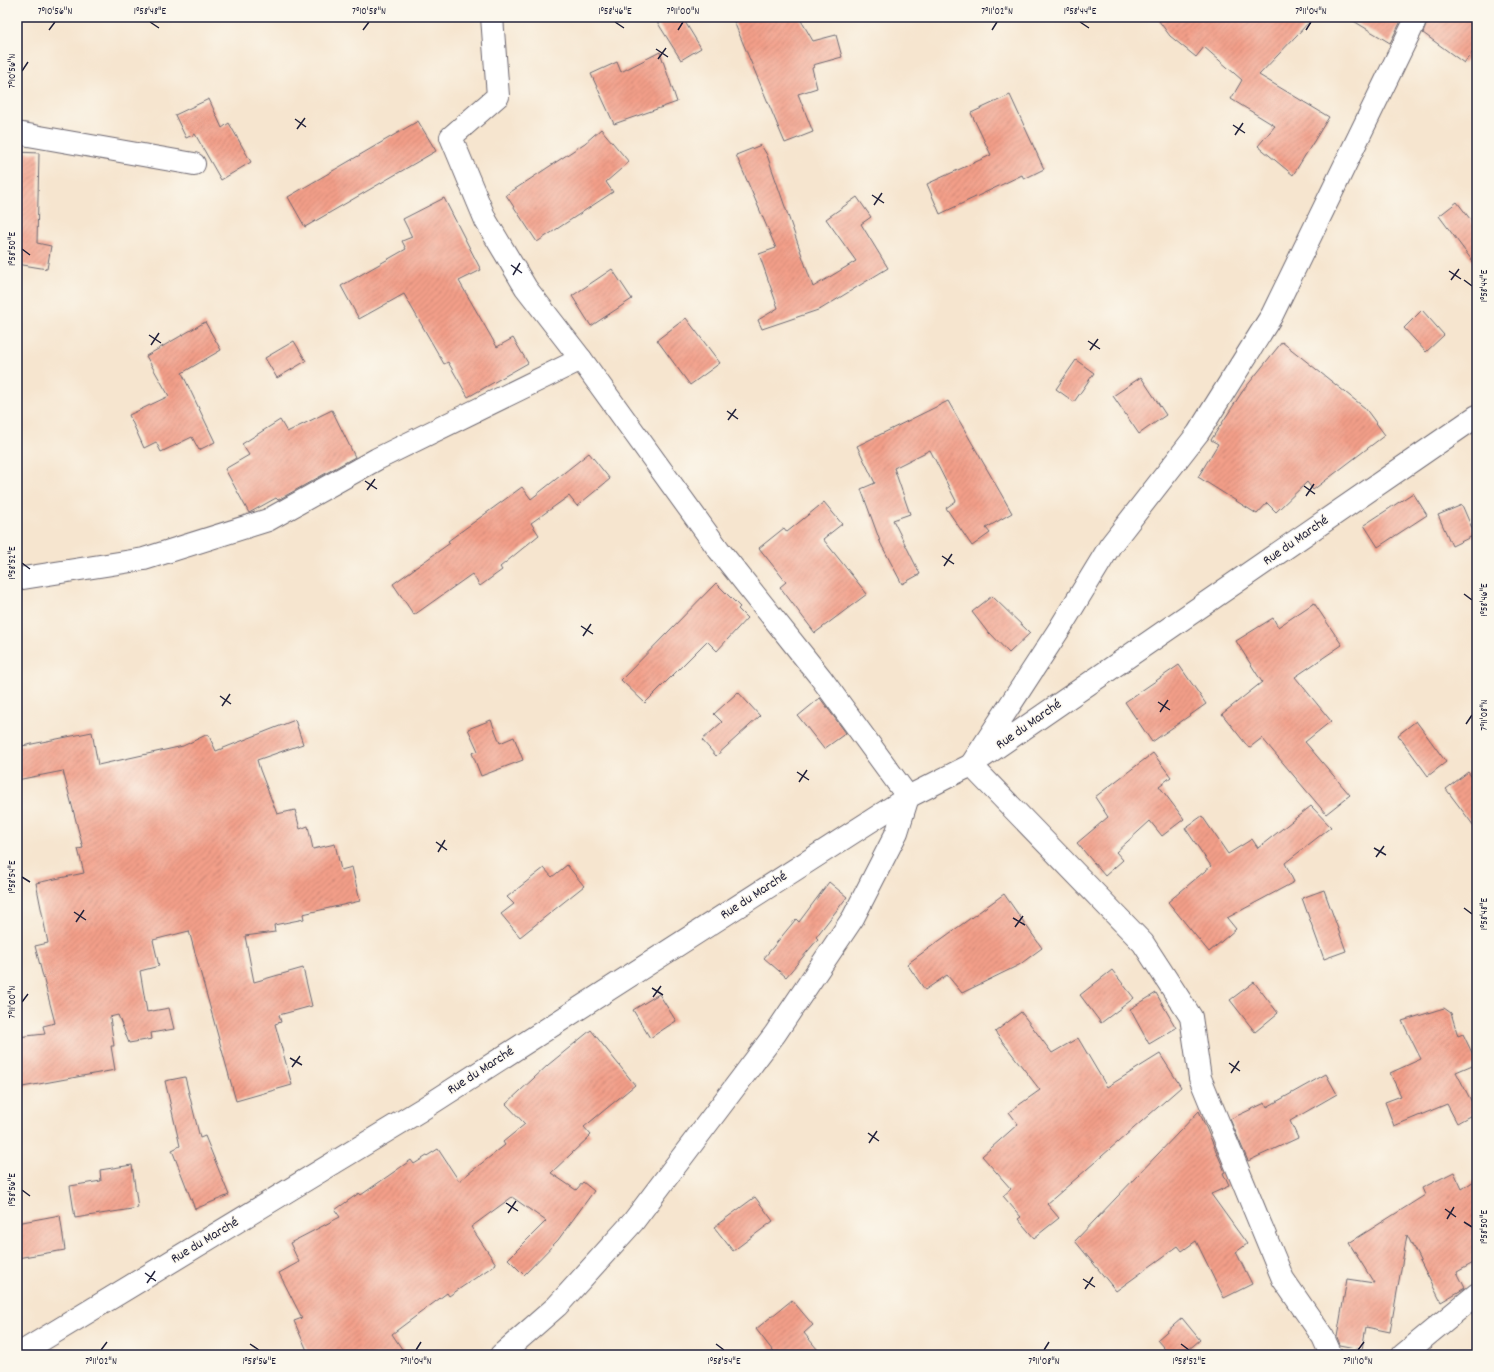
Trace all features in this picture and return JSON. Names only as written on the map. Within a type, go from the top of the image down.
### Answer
[{"type":"street","points":[[492,17],[498,96],[451,137],[486,221],[526,288],[581,359],[719,550],[821,678],[908,797],[897,832],[853,918],[775,1034],[633,1222],[557,1306],[501,1355]]},
{"type":"street","points":[[1331,1355],[1323,1337],[1283,1279],[1200,1078],[1191,1017],[1143,943],[971,765],[1060,628],[1110,546],[1198,433],[1272,315],[1416,17]]},
{"type":"street","points":[[17,134],[194,164]]},
{"type":"street","points":[[17,579],[144,559],[268,520],[377,459],[581,359]]},
{"type":"street","name":"Rue du Marché","points":[[17,1355],[422,1110],[908,797],[971,765],[1477,416]]},
{"type":"street","points":[[1402,1355],[1477,1294]]},
{"type":"building","points":[[654,17],[682,17],[701,48],[681,60]]},
{"type":"building","points":[[732,17],[799,17],[813,41],[836,35],[842,57],[813,65],[814,67],[812,68],[817,88],[798,94],[813,132],[785,143]]},
{"type":"building","points":[[1156,17],[1314,17],[1259,75],[1329,117],[1293,175],[1258,146],[1275,126],[1231,99],[1242,80],[1204,47],[1196,57],[1170,36]]},
{"type":"building","points":[[1347,17],[1403,17],[1390,43]]},
{"type":"building","points":[[1429,17],[1477,17],[1477,46],[1464,63],[1423,33]]},
{"type":"building","points":[[660,52],[677,102],[614,124],[591,74],[617,62],[621,72]]},
{"type":"building","points":[[1010,95],[1044,169],[1024,179],[1022,175],[940,214],[927,184],[991,155],[971,113]]},
{"type":"building","points":[[209,99],[222,128],[229,123],[251,162],[221,180],[195,134],[186,138],[175,115]]},
{"type":"building","points":[[418,121],[436,151],[305,227],[288,197]]},
{"type":"building","points":[[601,129],[629,162],[606,182],[613,192],[537,242],[506,195],[585,143]]},
{"type":"building","points":[[761,145],[767,155],[813,287],[856,261],[826,219],[857,197],[871,217],[861,224],[888,268],[821,309],[762,329],[758,320],[778,308],[759,254],[776,248],[736,155]]},
{"type":"building","points":[[17,152],[39,153],[37,243],[51,246],[47,269],[17,264]]},
{"type":"building","points":[[444,198],[481,270],[459,281],[497,347],[513,338],[528,363],[468,397],[448,362],[444,364],[404,294],[359,319],[341,286],[406,249],[402,241],[412,237],[403,219]]},
{"type":"building","points":[[1457,202],[1477,228],[1477,267],[1439,216]]},
{"type":"building","points":[[612,269],[632,299],[591,326],[572,296]]},
{"type":"building","points":[[1422,310],[1444,335],[1426,352],[1404,328]]},
{"type":"building","points":[[686,318],[720,363],[690,385],[657,340]]},
{"type":"building","points":[[205,322],[221,350],[182,373],[215,442],[199,450],[192,437],[161,452],[156,442],[144,448],[129,415],[169,396],[146,356]]},
{"type":"building","points":[[294,341],[306,361],[277,378],[265,358]]},
{"type":"building","points":[[1282,342],[1365,408],[1385,435],[1313,490],[1307,482],[1276,512],[1267,503],[1257,514],[1198,477],[1218,444],[1211,440],[1242,392]]},
{"type":"building","points":[[1076,360],[1094,373],[1074,402],[1056,389]]},
{"type":"building","points":[[1141,377],[1166,415],[1139,434],[1113,396]]},
{"type":"building","points":[[948,401],[1012,513],[986,528],[990,533],[972,546],[946,508],[956,501],[930,450],[894,468],[910,514],[893,520],[920,574],[902,584],[881,544],[861,489],[875,483],[857,446]]},
{"type":"building","points":[[332,410],[355,457],[278,500],[276,498],[249,513],[225,469],[249,455],[242,444],[280,420],[287,432]]},
{"type":"building","points":[[589,453],[610,479],[577,506],[569,496],[531,523],[539,535],[500,567],[502,570],[480,586],[472,574],[414,615],[393,584],[450,543],[448,541],[522,487],[531,499]]},
{"type":"building","points":[[1413,493],[1427,515],[1378,547],[1364,525]]},
{"type":"building","points":[[824,502],[842,524],[823,539],[867,594],[815,633],[780,587],[786,582],[759,548],[784,528],[787,532]]},
{"type":"building","points":[[1462,505],[1475,535],[1452,546],[1438,515]]},
{"type":"building","points":[[716,583],[740,607],[738,609],[747,618],[717,651],[707,641],[645,703],[621,680]]},
{"type":"building","points":[[992,596],[1030,633],[1009,653],[990,633],[989,634],[972,612]]},
{"type":"building","points":[[1314,603],[1342,645],[1295,677],[1331,721],[1305,742],[1350,795],[1326,814],[1262,738],[1249,748],[1222,714],[1262,682],[1236,641],[1273,618],[1278,627]]},
{"type":"building","points":[[1179,665],[1206,704],[1152,742],[1125,702]]},
{"type":"building","points":[[738,692],[760,716],[716,756],[702,740],[722,722],[714,714]]},
{"type":"building","points":[[820,698],[846,733],[824,749],[798,716]]},
{"type":"building","points":[[295,720],[303,744],[257,760],[260,770],[277,814],[295,810],[300,829],[308,826],[313,849],[335,844],[341,870],[352,867],[360,901],[303,914],[304,919],[274,925],[275,932],[245,936],[254,982],[303,968],[312,1006],[279,1015],[281,1022],[275,1024],[292,1085],[236,1101],[189,931],[153,940],[159,966],[140,971],[147,1012],[169,1008],[174,1029],[151,1033],[152,1039],[129,1043],[118,1015],[110,1017],[114,1046],[111,1046],[115,1070],[17,1088],[17,1037],[45,1034],[43,1026],[55,1023],[35,946],[48,943],[36,883],[84,873],[78,849],[83,848],[63,771],[17,780],[17,747],[92,732],[98,765],[183,746],[208,734],[216,751]]},
{"type":"building","points":[[491,720],[500,743],[514,737],[523,760],[481,776],[472,753],[478,751],[468,729]]},
{"type":"building","points":[[1416,721],[1446,762],[1428,776],[1398,735]]},
{"type":"building","points":[[1153,753],[1171,777],[1159,786],[1184,819],[1162,836],[1150,821],[1116,852],[1123,860],[1105,876],[1077,843],[1108,817],[1095,797]]},
{"type":"building","points":[[1468,772],[1477,784],[1477,830],[1446,789]]},
{"type":"building","points":[[1311,806],[1331,827],[1285,863],[1294,882],[1227,918],[1236,929],[1209,952],[1168,902],[1211,866],[1185,828],[1202,816],[1228,854],[1252,839],[1258,848]]},
{"type":"building","points":[[567,865],[584,886],[520,937],[501,914],[514,904],[507,897],[544,868],[552,877]]},
{"type":"building","points":[[829,882],[847,897],[816,937],[818,939],[786,977],[764,958],[796,919],[799,922]]},
{"type":"building","points":[[1324,890],[1346,951],[1324,959],[1302,898]]},
{"type":"building","points":[[1004,894],[1042,948],[1019,965],[962,993],[947,975],[925,990],[907,964]]},
{"type":"building","points":[[1112,970],[1134,998],[1101,1023],[1080,995]]},
{"type":"building","points":[[1254,982],[1278,1013],[1255,1032],[1230,1000]]},
{"type":"building","points":[[1156,993],[1176,1028],[1149,1044],[1130,1009]]},
{"type":"building","points":[[659,994],[676,1021],[650,1038],[633,1010]]},
{"type":"building","points":[[1444,1008],[1451,1013],[1458,1036],[1463,1034],[1477,1063],[1456,1072],[1477,1112],[1457,1123],[1447,1104],[1394,1126],[1385,1102],[1401,1096],[1390,1073],[1421,1059],[1402,1021]]},
{"type":"building","points":[[1021,1012],[1052,1053],[1078,1038],[1107,1087],[1160,1054],[1181,1087],[1047,1204],[1059,1218],[1034,1238],[1018,1219],[1021,1217],[1003,1196],[1011,1189],[982,1156],[1018,1124],[1009,1112],[1040,1090],[995,1032]]},
{"type":"building","points":[[591,1030],[635,1085],[584,1127],[591,1135],[551,1173],[576,1190],[583,1182],[594,1191],[558,1240],[524,1275],[508,1259],[546,1221],[512,1197],[471,1227],[496,1264],[449,1296],[447,1293],[392,1334],[406,1355],[309,1355],[294,1321],[302,1318],[279,1273],[299,1262],[290,1243],[340,1217],[335,1210],[359,1193],[361,1195],[411,1160],[414,1164],[438,1149],[459,1181],[505,1145],[503,1142],[525,1124],[506,1104],[548,1065]]},
{"type":"building","points":[[1326,1074],[1337,1094],[1290,1121],[1298,1138],[1248,1161],[1230,1119],[1265,1103],[1267,1107]]},
{"type":"building","points":[[185,1077],[200,1138],[205,1136],[229,1195],[195,1209],[172,1150],[180,1146],[165,1081]]},
{"type":"building","points":[[1199,1111],[1225,1172],[1223,1173],[1229,1186],[1211,1194],[1247,1244],[1236,1252],[1252,1284],[1224,1298],[1196,1241],[1182,1251],[1178,1246],[1116,1291],[1075,1241]]},
{"type":"building","points":[[132,1165],[138,1208],[75,1218],[70,1186],[101,1181],[100,1170]]},
{"type":"building","points":[[1454,1172],[1462,1189],[1477,1179],[1477,1261],[1457,1272],[1465,1288],[1441,1302],[1407,1235],[1390,1332],[1366,1327],[1362,1349],[1340,1345],[1337,1337],[1347,1279],[1374,1283],[1349,1243],[1425,1195],[1422,1188]]},
{"type":"building","points":[[755,1197],[773,1221],[733,1251],[714,1227]]},
{"type":"building","points":[[60,1215],[65,1250],[17,1258],[17,1223]]},
{"type":"building","points":[[792,1300],[813,1325],[804,1333],[822,1355],[776,1355],[756,1329]]},
{"type":"building","points":[[1182,1318],[1200,1340],[1182,1355],[1170,1355],[1157,1340]]}]
